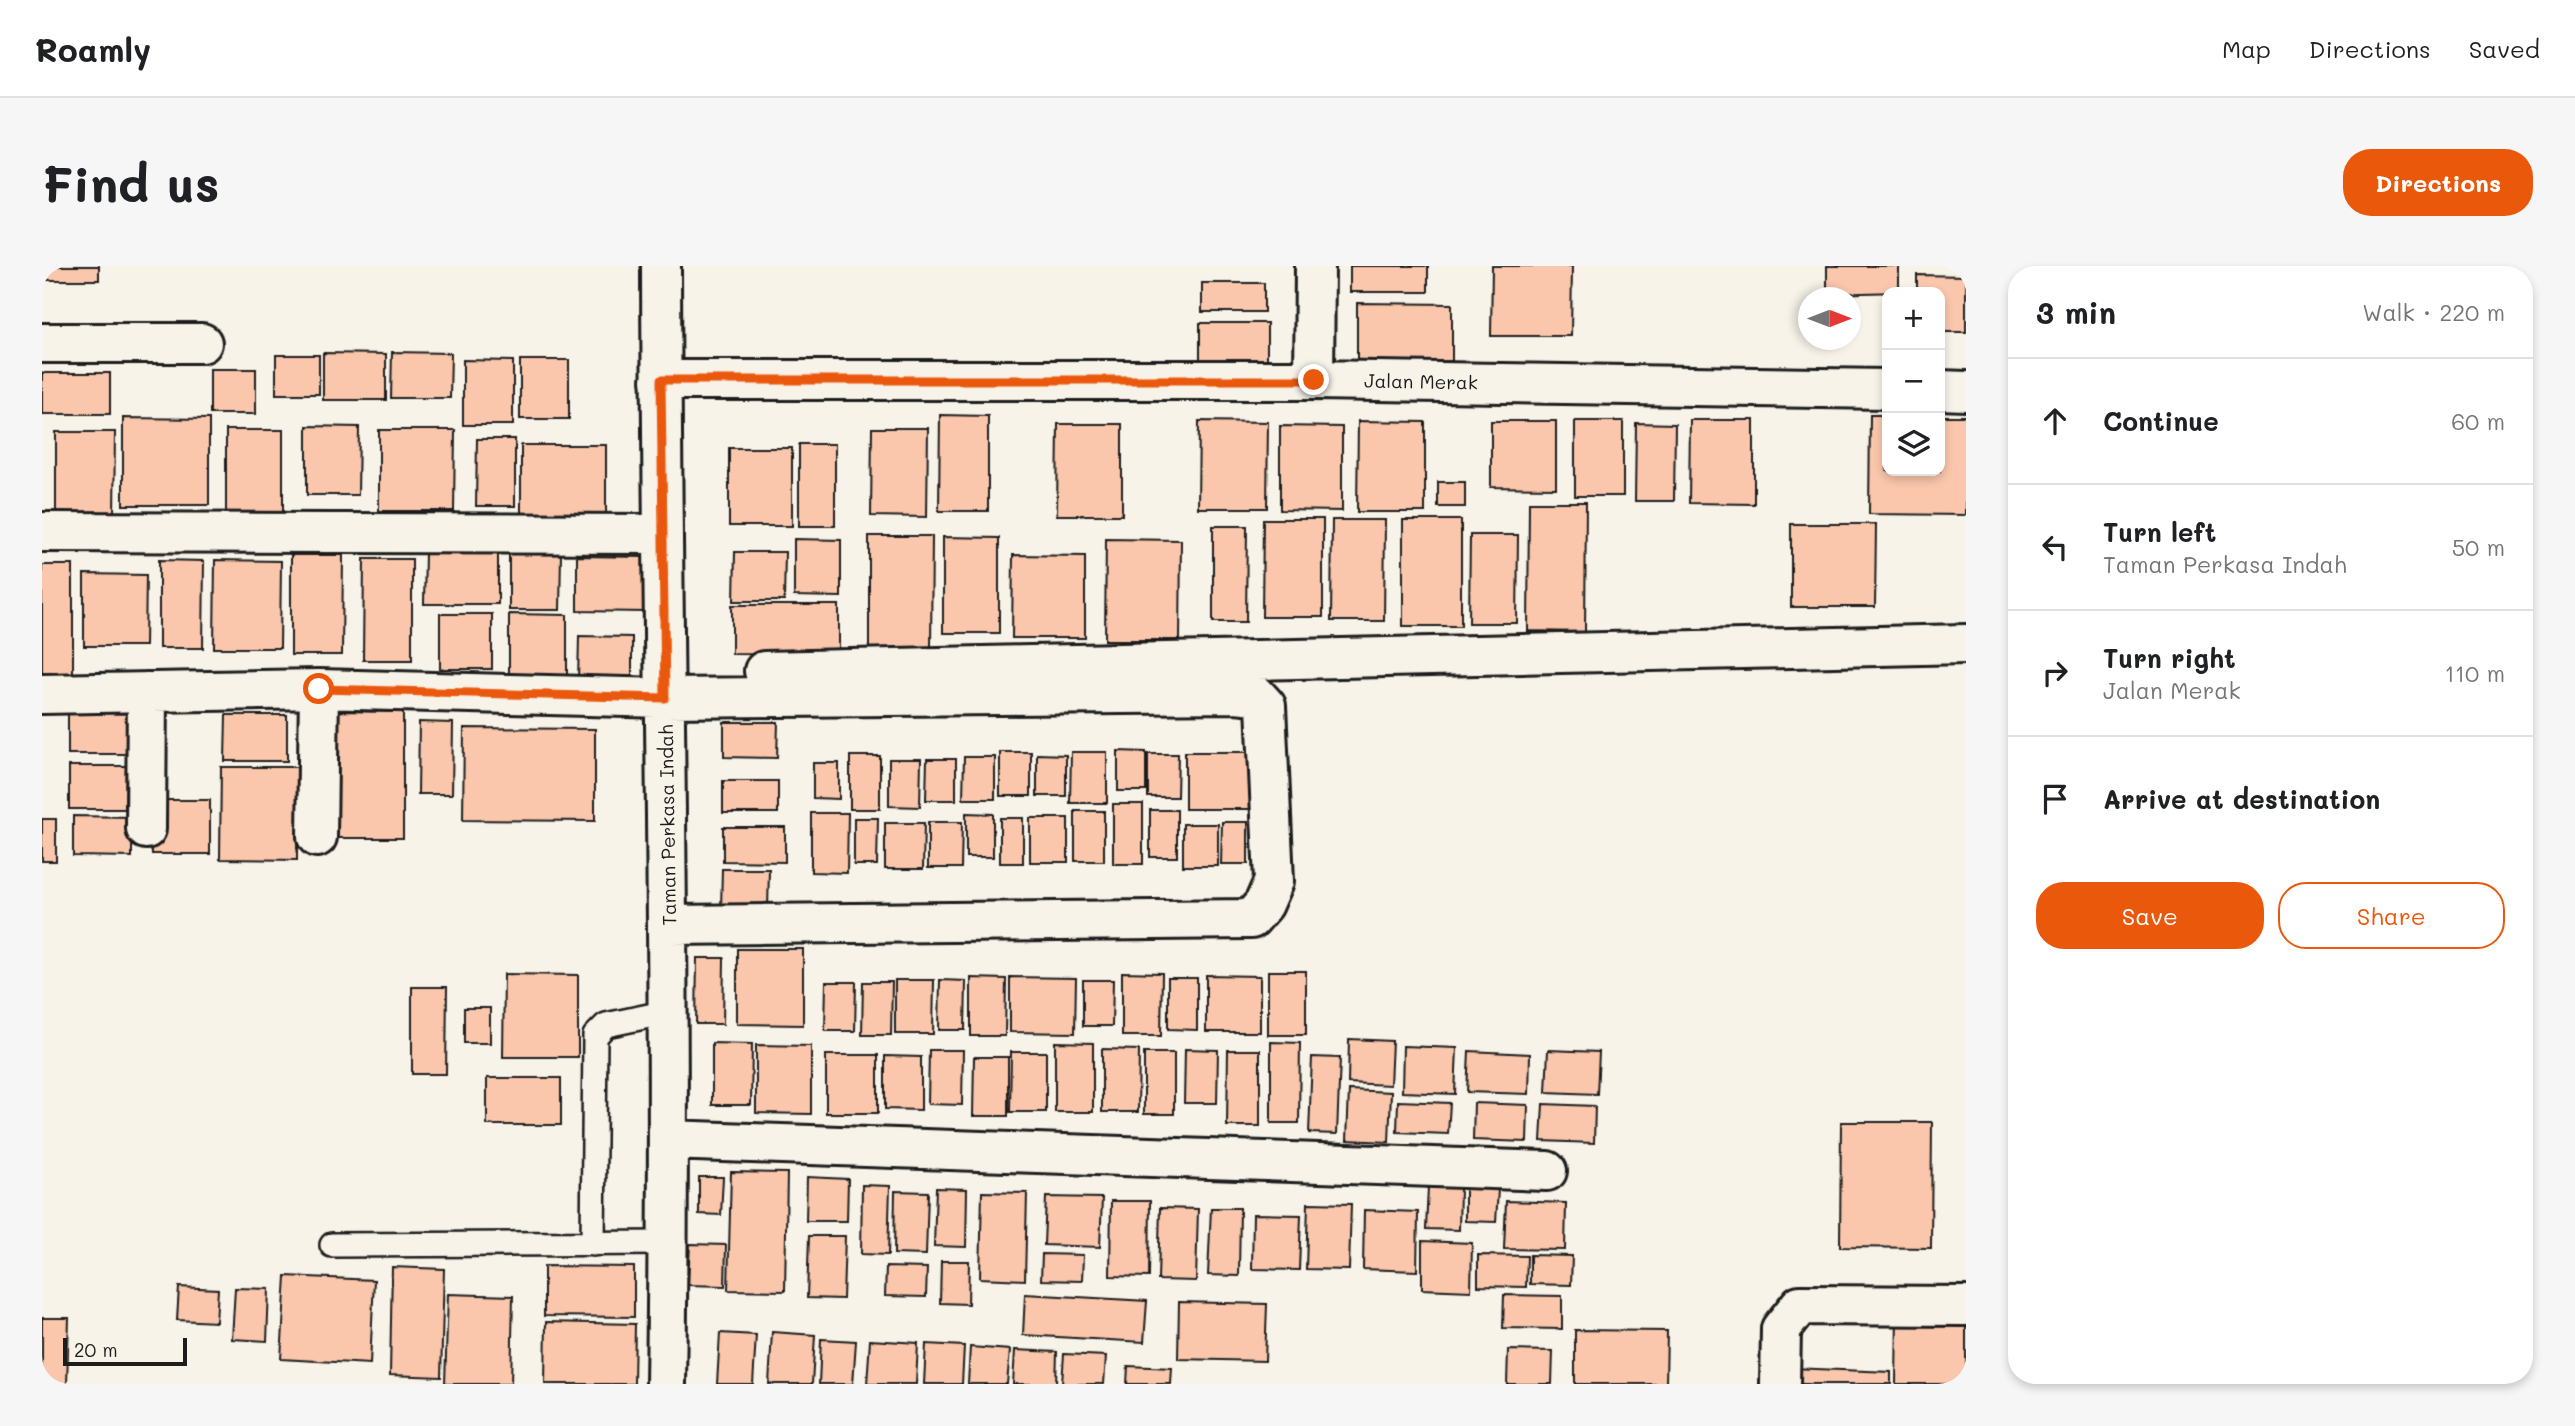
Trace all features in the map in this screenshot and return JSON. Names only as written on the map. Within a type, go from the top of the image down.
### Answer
[{"type":"street","name":"Taman Perkasa Indah","points":[[661,266],[668,925],[666,1384]]},
{"type":"street","points":[[1314,380],[1315,266]]},
{"type":"street","points":[[42,343],[202,343]]},
{"type":"street","name":"Jalan Merak","points":[[661,380],[1314,380],[1882,389]]},
{"type":"street","points":[[1945,390],[1966,391]]},
{"type":"street","points":[[42,532],[662,534]]},
{"type":"street","points":[[664,686],[1966,644]]},
{"type":"street","points":[[42,694],[664,686],[1237,693],[1256,695],[1266,706],[1274,881],[1264,904],[1251,919],[668,925]]},
{"type":"street","points":[[317,837],[319,689]]},
{"type":"street","points":[[146,829],[147,692]]},
{"type":"street","points":[[668,1140],[1547,1171]]},
{"type":"street","points":[[1780,1384],[1781,1329],[1800,1305],[1966,1306]]},
{"type":"lane","points":[[593,1244],[596,1036],[606,1025],[668,1012]]},
{"type":"lane","points":[[332,1245],[668,1243]]},
{"type":"building","points":[[42,266],[99,266],[99,280],[42,280]]},
{"type":"building","points":[[1350,266],[1428,266],[1428,292],[1350,292]]},
{"type":"building","points":[[1492,266],[1572,266],[1571,336],[1491,336]]},
{"type":"building","points":[[1827,266],[1899,266],[1899,287],[1882,287],[1882,292],[1861,293],[1861,287],[1827,287]]},
{"type":"building","points":[[1917,275],[1966,276],[1966,332],[1945,332],[1945,287],[1917,287]]},
{"type":"building","points":[[1202,283],[1264,283],[1264,312],[1202,312]]},
{"type":"building","points":[[1357,303],[1452,304],[1452,361],[1357,361]]},
{"type":"building","points":[[1200,323],[1267,323],[1267,364],[1200,363]]},
{"type":"building","points":[[392,352],[451,353],[450,398],[391,398]]},
{"type":"building","points":[[323,353],[386,354],[386,400],[323,400]]},
{"type":"building","points":[[276,355],[319,355],[319,394],[276,394]]},
{"type":"building","points":[[463,360],[513,361],[513,425],[463,425]]},
{"type":"building","points":[[520,360],[569,360],[569,419],[520,419]]},
{"type":"building","points":[[210,369],[256,369],[256,414],[210,414]]},
{"type":"building","points":[[42,373],[110,373],[110,414],[42,414]]},
{"type":"building","points":[[940,415],[988,416],[988,511],[939,511]]},
{"type":"building","points":[[1870,415],[1882,415],[1882,476],[1945,476],[1945,416],[1966,416],[1966,515],[1869,514]]},
{"type":"building","points":[[123,418],[209,419],[209,505],[123,505]]},
{"type":"building","points":[[1690,420],[1754,420],[1754,504],[1689,503]]},
{"type":"building","points":[[1199,421],[1268,422],[1267,508],[1198,508]]},
{"type":"building","points":[[1358,421],[1425,422],[1425,512],[1357,512]]},
{"type":"building","points":[[1491,421],[1556,421],[1556,488],[1491,487]]},
{"type":"building","points":[[1575,421],[1623,421],[1623,496],[1575,496]]},
{"type":"building","points":[[1636,423],[1675,424],[1674,501],[1635,501]]},
{"type":"building","points":[[1058,424],[1122,424],[1122,515],[1057,515]]},
{"type":"building","points":[[307,426],[359,427],[358,495],[307,495]]},
{"type":"building","points":[[1280,426],[1342,427],[1342,511],[1280,510]]},
{"type":"building","points":[[872,428],[928,428],[927,517],[871,516]]},
{"type":"building","points":[[226,430],[283,430],[283,515],[226,515]]},
{"type":"building","points":[[379,430],[455,430],[454,511],[379,511]]},
{"type":"building","points":[[56,432],[115,432],[114,515],[56,515]]},
{"type":"building","points":[[477,439],[515,439],[515,506],[476,506]]},
{"type":"building","points":[[799,444],[835,444],[835,526],[799,526]]},
{"type":"building","points":[[521,445],[606,445],[606,520],[521,520]]},
{"type":"building","points":[[729,448],[792,448],[792,526],[729,526]]},
{"type":"building","points":[[1438,482],[1465,482],[1465,507],[1438,507]]},
{"type":"building","points":[[1529,502],[1586,502],[1585,632],[1528,631]]},
{"type":"building","points":[[1263,519],[1323,519],[1323,617],[1262,617]]},
{"type":"building","points":[[1332,520],[1385,520],[1384,621],[1331,621]]},
{"type":"building","points":[[1403,520],[1461,520],[1461,626],[1403,626]]},
{"type":"building","points":[[1791,524],[1876,524],[1875,607],[1791,607]]},
{"type":"building","points":[[1213,526],[1247,526],[1246,622],[1213,622]]},
{"type":"building","points":[[1470,535],[1518,535],[1517,623],[1469,623]]},
{"type":"building","points":[[869,536],[932,536],[931,649],[869,648]]},
{"type":"building","points":[[943,537],[999,538],[999,633],[943,633]]},
{"type":"building","points":[[794,539],[841,540],[841,597],[794,596]]},
{"type":"building","points":[[1106,539],[1181,540],[1180,640],[1105,640]]},
{"type":"building","points":[[735,552],[785,552],[784,601],[734,601]]},
{"type":"building","points":[[425,553],[498,553],[498,604],[424,604]]},
{"type":"building","points":[[509,553],[561,553],[560,610],[509,610]]},
{"type":"building","points":[[291,555],[343,555],[342,655],[291,655]]},
{"type":"building","points":[[1013,555],[1085,556],[1085,638],[1012,638]]},
{"type":"building","points":[[577,556],[646,557],[646,612],[577,611]]},
{"type":"building","points":[[364,559],[412,559],[412,660],[363,660]]},
{"type":"building","points":[[159,560],[204,561],[203,648],[159,648]]},
{"type":"building","points":[[215,560],[281,561],[280,648],[214,648]]},
{"type":"building","points":[[42,565],[73,565],[73,681],[42,681]]},
{"type":"building","points":[[84,574],[146,575],[145,646],[84,646]]},
{"type":"building","points":[[732,605],[839,605],[839,655],[732,654]]},
{"type":"building","points":[[440,614],[492,614],[492,669],[440,669]]},
{"type":"building","points":[[509,614],[567,615],[567,678],[509,678]]},
{"type":"building","points":[[579,636],[632,637],[632,682],[578,682]]},
{"type":"building","points":[[337,711],[403,712],[403,838],[336,838]]},
{"type":"building","points":[[68,713],[127,713],[127,754],[68,754]]},
{"type":"building","points":[[226,715],[287,715],[287,761],[225,761]]},
{"type":"building","points":[[419,722],[453,723],[452,794],[418,794]]},
{"type":"building","points":[[724,722],[778,722],[777,758],[724,757]]},
{"type":"building","points":[[464,728],[595,729],[595,821],[463,820]]},
{"type":"building","points":[[1118,751],[1146,752],[1146,791],[1118,791]]},
{"type":"building","points":[[1000,752],[1031,752],[1031,796],[1000,796]]},
{"type":"building","points":[[1071,752],[1107,752],[1107,803],[1070,803]]},
{"type":"building","points":[[1185,752],[1252,752],[1252,809],[1185,809]]},
{"type":"building","points":[[1037,754],[1066,755],[1066,796],[1037,796]]},
{"type":"building","points":[[1148,754],[1178,754],[1177,797],[1148,797]]},
{"type":"building","points":[[850,756],[880,756],[880,809],[850,809]]},
{"type":"building","points":[[964,757],[995,757],[995,799],[963,799]]},
{"type":"building","points":[[889,759],[921,759],[920,807],[889,806]]},
{"type":"building","points":[[927,759],[956,759],[956,800],[926,800]]},
{"type":"building","points":[[813,763],[839,763],[839,799],[813,798]]},
{"type":"building","points":[[69,766],[126,766],[125,809],[69,809]]},
{"type":"building","points":[[221,767],[297,767],[297,860],[220,859]]},
{"type":"building","points":[[723,781],[778,781],[778,813],[723,813]]},
{"type":"building","points":[[151,800],[210,800],[210,854],[152,854]]},
{"type":"building","points":[[1113,804],[1143,804],[1143,864],[1113,864]]},
{"type":"building","points":[[1150,810],[1177,810],[1177,857],[1150,857]]},
{"type":"building","points":[[1075,811],[1104,811],[1104,861],[1075,861]]},
{"type":"building","points":[[811,813],[848,813],[847,873],[811,872]]},
{"type":"building","points":[[966,813],[993,814],[993,857],[966,857]]},
{"type":"building","points":[[73,816],[132,817],[132,857],[73,856]]},
{"type":"building","points":[[854,818],[878,818],[877,865],[854,865]]},
{"type":"building","points":[[1000,818],[1023,818],[1023,863],[1000,863]]},
{"type":"building","points":[[1030,818],[1068,818],[1068,862],[1030,862]]},
{"type":"building","points":[[42,819],[56,819],[56,861],[42,861]]},
{"type":"building","points":[[928,822],[962,822],[961,868],[928,868]]},
{"type":"building","points":[[1222,822],[1248,822],[1248,864],[1221,864]]},
{"type":"building","points":[[885,823],[924,823],[923,869],[885,869]]},
{"type":"building","points":[[1183,824],[1218,824],[1218,866],[1183,866]]},
{"type":"building","points":[[723,827],[785,827],[785,862],[723,861]]},
{"type":"building","points":[[722,869],[769,869],[768,909],[721,909]]},
{"type":"building","points":[[737,949],[803,949],[803,1025],[737,1024]]},
{"type":"building","points":[[697,958],[724,958],[723,1024],[696,1024]]},
{"type":"building","points":[[1268,971],[1306,971],[1306,1035],[1268,1035]]},
{"type":"building","points":[[1122,972],[1162,973],[1161,1036],[1122,1036]]},
{"type":"building","points":[[504,974],[578,975],[578,1057],[503,1057]]},
{"type":"building","points":[[1206,975],[1260,976],[1260,1032],[1206,1032]]},
{"type":"building","points":[[1010,977],[1076,978],[1075,1033],[1010,1032]]},
{"type":"building","points":[[971,978],[1006,979],[1005,1036],[971,1036]]},
{"type":"building","points":[[1168,978],[1197,978],[1197,1030],[1168,1029]]},
{"type":"building","points":[[895,980],[934,980],[933,1034],[895,1034]]},
{"type":"building","points":[[940,980],[966,981],[965,1030],[939,1030]]},
{"type":"building","points":[[1083,980],[1113,980],[1112,1026],[1083,1026]]},
{"type":"building","points":[[826,982],[856,982],[855,1031],[825,1031]]},
{"type":"building","points":[[863,982],[892,982],[891,1035],[862,1035]]},
{"type":"building","points":[[412,987],[447,987],[446,1074],[412,1074]]},
{"type":"building","points":[[464,1008],[490,1008],[490,1043],[464,1043]]},
{"type":"building","points":[[1349,1039],[1392,1041],[1390,1085],[1348,1083]]},
{"type":"building","points":[[1055,1042],[1093,1043],[1093,1112],[1055,1112]]},
{"type":"building","points":[[1271,1042],[1300,1043],[1299,1123],[1271,1123]]},
{"type":"building","points":[[712,1043],[752,1044],[751,1105],[712,1105]]},
{"type":"building","points":[[756,1045],[811,1046],[811,1114],[756,1113]]},
{"type":"building","points":[[1403,1046],[1457,1048],[1455,1094],[1402,1092]]},
{"type":"building","points":[[1102,1049],[1139,1050],[1138,1112],[1102,1112]]},
{"type":"building","points":[[1185,1049],[1218,1050],[1217,1103],[1184,1103]]},
{"type":"building","points":[[929,1050],[963,1050],[962,1105],[928,1104]]},
{"type":"building","points":[[1228,1050],[1260,1050],[1260,1126],[1227,1126]]},
{"type":"building","points":[[1548,1050],[1599,1052],[1597,1094],[1546,1092]]},
{"type":"building","points":[[1469,1051],[1530,1054],[1529,1094],[1467,1092]]},
{"type":"building","points":[[1011,1052],[1046,1052],[1046,1112],[1010,1112]]},
{"type":"building","points":[[1144,1053],[1174,1053],[1174,1114],[1144,1114]]},
{"type":"building","points":[[826,1055],[878,1055],[878,1113],[826,1113]]},
{"type":"building","points":[[885,1056],[921,1057],[921,1110],[885,1109]]},
{"type":"building","points":[[974,1057],[1008,1057],[1008,1116],[973,1116]]},
{"type":"building","points":[[1312,1057],[1340,1058],[1337,1134],[1309,1133]]},
{"type":"building","points":[[487,1078],[561,1078],[561,1125],[487,1125]]},
{"type":"building","points":[[1349,1090],[1391,1092],[1389,1142],[1347,1140]]},
{"type":"building","points":[[1398,1101],[1450,1103],[1448,1134],[1397,1132]]},
{"type":"building","points":[[1474,1103],[1528,1105],[1527,1142],[1473,1140]]},
{"type":"building","points":[[1543,1104],[1595,1106],[1594,1143],[1541,1141]]},
{"type":"building","points":[[1841,1122],[1932,1122],[1931,1248],[1840,1247]]},
{"type":"building","points":[[731,1172],[787,1173],[785,1291],[728,1290]]},
{"type":"building","points":[[699,1177],[723,1177],[721,1215],[699,1214]]},
{"type":"building","points":[[807,1177],[848,1179],[847,1221],[806,1221]]},
{"type":"building","points":[[862,1185],[890,1186],[888,1255],[861,1254]]},
{"type":"building","points":[[1428,1187],[1460,1188],[1459,1230],[1426,1229]]},
{"type":"building","points":[[936,1188],[967,1189],[966,1247],[934,1246]]},
{"type":"building","points":[[1465,1188],[1498,1189],[1496,1222],[1465,1221]]},
{"type":"building","points":[[895,1191],[928,1192],[926,1255],[894,1254]]},
{"type":"building","points":[[982,1192],[1027,1193],[1025,1280],[980,1278]]},
{"type":"building","points":[[1046,1197],[1102,1198],[1100,1247],[1044,1245]]},
{"type":"building","points":[[1111,1201],[1150,1201],[1149,1277],[1110,1276]]},
{"type":"building","points":[[1506,1201],[1566,1203],[1565,1250],[1504,1249]]},
{"type":"building","points":[[1308,1203],[1351,1204],[1349,1270],[1306,1269]]},
{"type":"building","points":[[1160,1208],[1198,1209],[1196,1281],[1158,1280]]},
{"type":"building","points":[[1211,1208],[1240,1208],[1239,1276],[1208,1275]]},
{"type":"building","points":[[1364,1210],[1418,1212],[1417,1271],[1363,1269]]},
{"type":"building","points":[[1253,1214],[1301,1215],[1299,1270],[1252,1269]]},
{"type":"building","points":[[809,1236],[845,1236],[843,1299],[807,1298]]},
{"type":"building","points":[[1422,1241],[1472,1243],[1471,1291],[1422,1289]]},
{"type":"building","points":[[690,1244],[726,1245],[725,1286],[688,1285]]},
{"type":"building","points":[[1042,1254],[1083,1255],[1082,1281],[1041,1280]]},
{"type":"building","points":[[1478,1255],[1527,1256],[1526,1287],[1478,1286]]},
{"type":"building","points":[[1530,1255],[1572,1256],[1571,1285],[1530,1284]]},
{"type":"building","points":[[941,1261],[969,1261],[968,1304],[940,1303]]},
{"type":"building","points":[[544,1266],[634,1267],[634,1317],[544,1316]]},
{"type":"building","points":[[392,1267],[444,1269],[441,1377],[390,1375]]},
{"type":"building","points":[[886,1267],[927,1268],[926,1297],[885,1296]]},
{"type":"building","points":[[286,1276],[374,1280],[370,1364],[281,1359]]},
{"type":"building","points":[[179,1287],[218,1289],[216,1322],[177,1320]]},
{"type":"building","points":[[235,1288],[269,1289],[267,1341],[232,1339]]},
{"type":"building","points":[[448,1294],[513,1296],[511,1384],[445,1384]]},
{"type":"building","points":[[1025,1294],[1147,1301],[1144,1342],[1023,1335]]},
{"type":"building","points":[[1504,1295],[1562,1296],[1562,1329],[1503,1328]]},
{"type":"building","points":[[1179,1302],[1267,1304],[1265,1361],[1178,1359]]},
{"type":"building","points":[[1897,1311],[1966,1312],[1966,1384],[1896,1384]]},
{"type":"building","points":[[42,1318],[69,1318],[67,1384],[42,1384]]},
{"type":"building","points":[[546,1322],[635,1324],[634,1384],[545,1384]]},
{"type":"building","points":[[1575,1330],[1667,1331],[1666,1384],[1575,1384]]},
{"type":"building","points":[[772,1332],[815,1335],[812,1384],[769,1384]]},
{"type":"building","points":[[720,1333],[756,1335],[753,1384],[717,1384]]},
{"type":"building","points":[[821,1339],[856,1341],[853,1384],[819,1384]]},
{"type":"building","points":[[870,1340],[918,1343],[916,1384],[867,1384]]},
{"type":"building","points":[[926,1344],[964,1346],[962,1384],[924,1384]]},
{"type":"building","points":[[970,1347],[1010,1350],[1007,1384],[968,1384]]},
{"type":"building","points":[[1015,1350],[1057,1352],[1056,1384],[1013,1384]]},
{"type":"building","points":[[1508,1350],[1553,1351],[1552,1384],[1507,1384]]},
{"type":"building","points":[[1064,1354],[1106,1356],[1104,1384],[1062,1384]]},
{"type":"building","points":[[1128,1366],[1172,1368],[1171,1384],[1127,1384]]},
{"type":"building","points":[[1791,1368],[1891,1372],[1891,1384],[1791,1384]]},
{"type":"route","points":[[319,689],[665,698],[661,380],[1314,380]]}]
